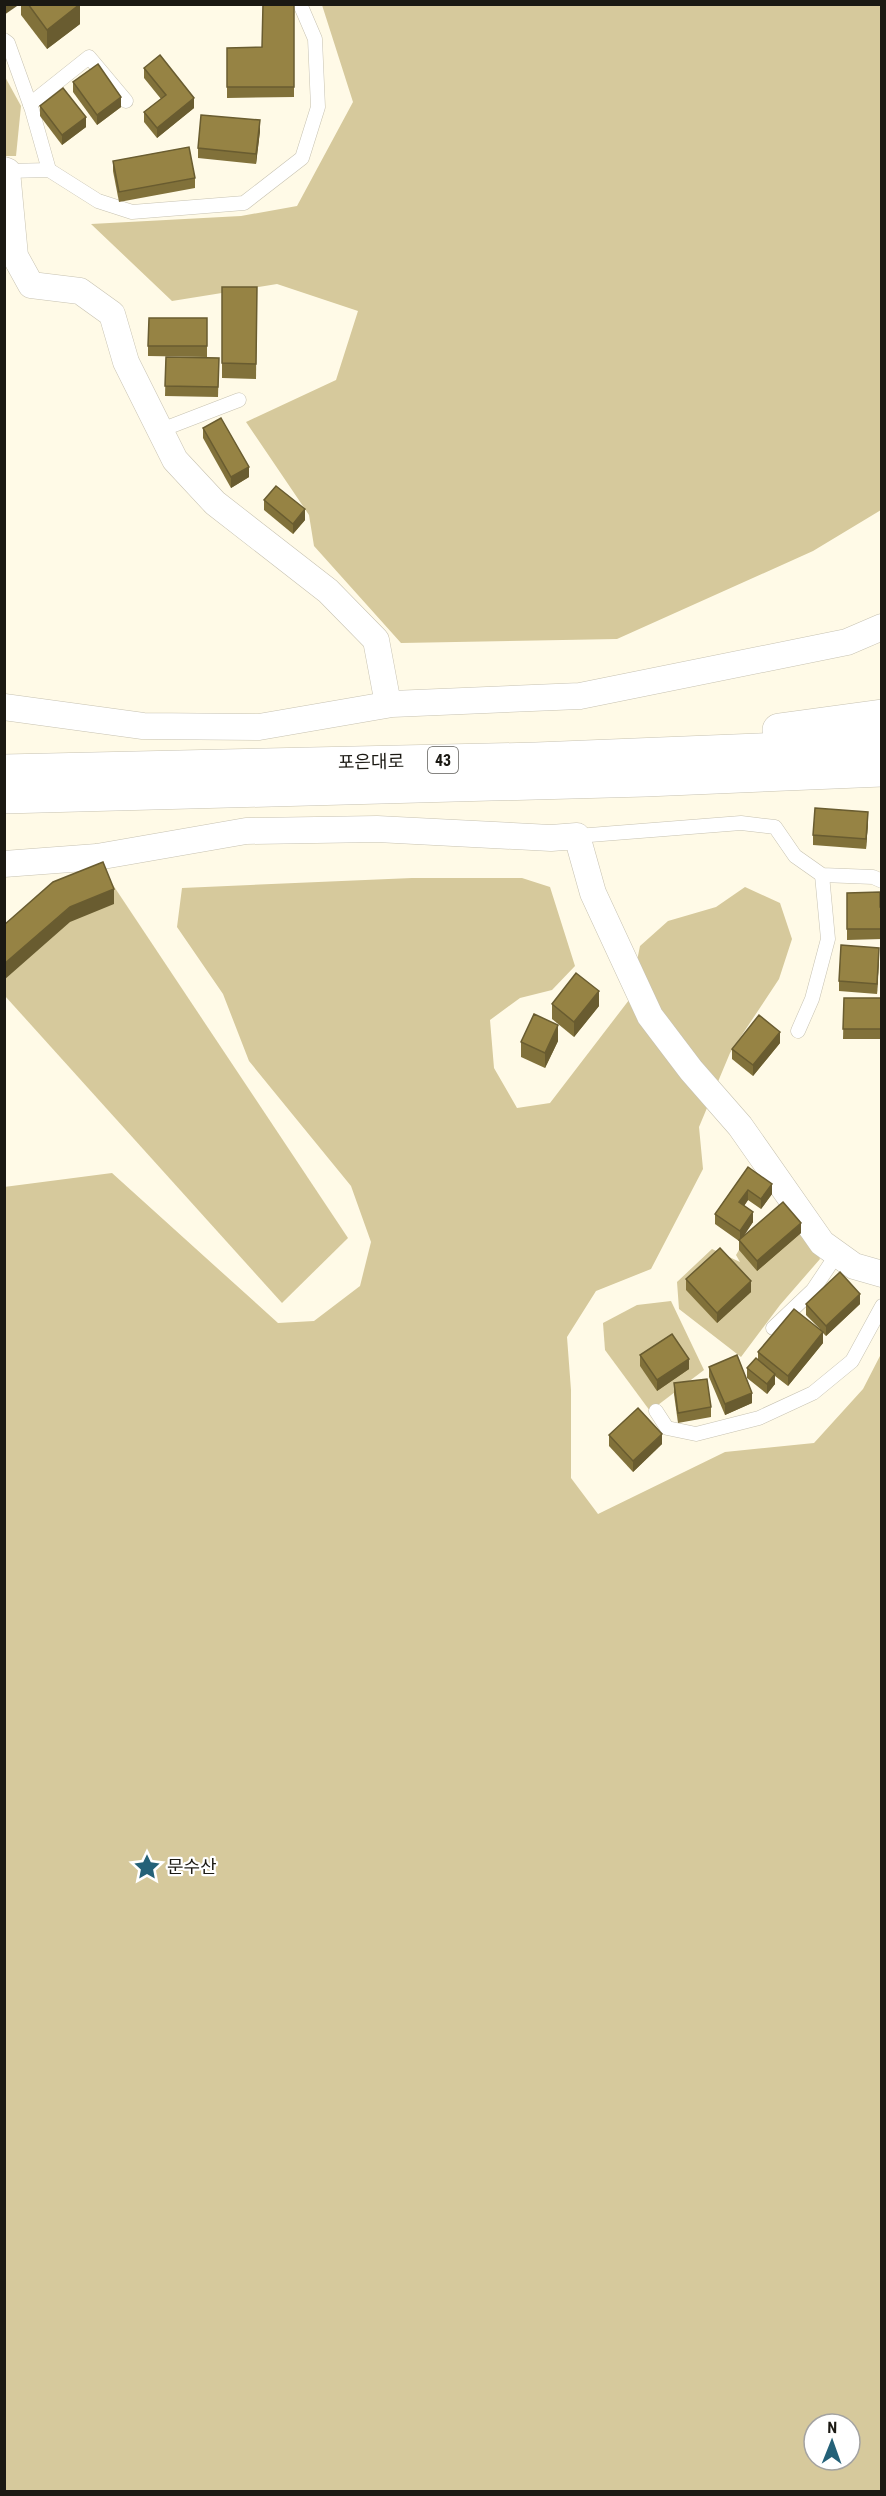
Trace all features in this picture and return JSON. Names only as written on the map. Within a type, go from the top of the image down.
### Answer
[{"type":"highway","points":[[537,759],[882,716]]},
{"type":"highway","name":"포은대로","points":[[4,771],[537,759],[879,764]]},
{"type":"highway","name":"포은대로","points":[[4,797],[646,780],[879,764]]},
{"type":"street","points":[[6,170],[15,256],[31,285],[80,291],[112,314],[126,362],[175,460],[215,503],[328,591],[376,640],[388,704]]},
{"type":"street","points":[[4,707],[143,726],[259,727],[388,704],[580,696],[847,642],[882,627]]},
{"type":"street","points":[[4,864],[97,857],[246,831],[377,829],[551,838],[577,836],[593,894],[650,1016],[691,1070],[740,1126],[822,1243],[854,1266],[882,1274]]},
{"type":"lane","points":[[6,170],[49,170],[98,201],[132,212],[244,203],[303,158],[318,107],[315,39],[300,4]]},
{"type":"lane","points":[[4,40],[8,43],[30,104],[49,170]]},
{"type":"lane","points":[[30,104],[89,57],[126,101]]},
{"type":"lane","points":[[160,430],[239,400]]},
{"type":"lane","points":[[577,836],[741,824],[775,826],[795,856],[822,875],[873,877],[882,881]]},
{"type":"lane","points":[[798,1031],[812,999],[828,939],[822,875]]},
{"type":"lane","points":[[773,1328],[813,1290],[837,1254]]},
{"type":"lane","points":[[656,1411],[667,1428],[696,1434],[759,1418],[813,1393],[852,1361],[882,1306]]},
{"type":"shaded area","points":[[322,5],[881,5],[881,510],[813,551],[617,639],[401,643],[314,546],[309,515],[246,422],[336,380],[358,311],[277,284],[172,301],[91,224],[241,216],[297,206],[353,102]]},
{"type":"shaded area","points":[[4,75],[21,106],[16,156],[5,156]]},
{"type":"shaded area","points":[[105,873],[348,1238],[282,1303],[5,996],[4,935]]},
{"type":"shaded area","points":[[412,878],[522,878],[550,887],[575,966],[552,990],[520,998],[490,1020],[494,1068],[517,1108],[550,1103],[629,1000],[640,946],[668,921],[716,907],[745,887],[780,903],[792,939],[779,979],[730,1053],[699,1127],[703,1169],[651,1269],[596,1291],[567,1337],[571,1390],[571,1478],[598,1514],[725,1452],[814,1443],[863,1389],[881,1354],[881,2491],[5,2491],[4,1187],[112,1173],[278,1323],[314,1321],[360,1286],[371,1242],[351,1186],[249,1061],[223,994],[177,927],[182,888]]},
{"type":"shaded area","points":[[783,1213],[809,1233],[820,1259],[780,1305],[741,1357],[679,1309],[677,1282],[712,1249],[740,1262],[736,1255],[739,1250]]},
{"type":"shaded area","points":[[671,1301],[704,1370],[650,1411],[605,1350],[603,1323],[637,1305]]},
{"type":"building","points":[[28,4],[80,4],[47,30]]},
{"type":"building","points":[[263,4],[294,4],[294,87],[227,87],[227,48],[262,47]]},
{"type":"building","points":[[160,55],[194,98],[157,128],[144,112],[166,95],[144,68]]},
{"type":"building","points":[[98,64],[121,97],[97,115],[73,82]]},
{"type":"building","points":[[63,88],[86,117],[62,135],[40,106]]},
{"type":"building","points":[[201,115],[260,120],[256,154],[198,148]]},
{"type":"building","points":[[189,147],[195,178],[119,192],[113,161]]},
{"type":"building","points":[[222,287],[257,287],[256,364],[222,363]]},
{"type":"building","points":[[149,318],[207,318],[207,346],[148,346]]},
{"type":"building","points":[[166,357],[219,358],[218,387],[165,386]]},
{"type":"building","points":[[221,418],[249,467],[231,477],[203,428]]},
{"type":"building","points":[[276,486],[305,509],[293,524],[264,500]]},
{"type":"building","points":[[815,808],[868,812],[866,839],[813,835]]},
{"type":"building","points":[[103,862],[114,889],[70,907],[4,964],[4,925],[53,882]]},
{"type":"building","points":[[880,892],[882,929],[847,929],[847,893]]},
{"type":"building","points":[[841,945],[879,948],[877,984],[839,981]]},
{"type":"building","points":[[576,973],[599,991],[574,1022],[552,1004]]},
{"type":"building","points":[[844,998],[882,998],[882,1029],[843,1029]]},
{"type":"building","points":[[534,1014],[558,1025],[545,1053],[521,1042]]},
{"type":"building","points":[[759,1015],[780,1032],[753,1065],[732,1049]]},
{"type":"building","points":[[748,1167],[772,1184],[761,1199],[748,1190],[739,1202],[753,1212],[740,1231],[715,1214]]},
{"type":"building","points":[[783,1202],[801,1223],[757,1261],[739,1240]]},
{"type":"building","points":[[720,1248],[751,1281],[717,1313],[686,1279]]},
{"type":"building","points":[[840,1272],[860,1294],[826,1326],[806,1304]]},
{"type":"building","points":[[794,1309],[823,1332],[788,1376],[758,1352]]},
{"type":"building","points":[[672,1334],[689,1359],[657,1380],[640,1355]]},
{"type":"building","points":[[737,1355],[752,1393],[725,1404],[709,1367]]},
{"type":"building","points":[[756,1358],[775,1374],[767,1384],[747,1368]]},
{"type":"building","points":[[707,1379],[711,1407],[678,1413],[674,1383]]},
{"type":"building","points":[[638,1408],[662,1434],[633,1461],[609,1435]]},
{"type":"place","name":"문수산","points":[[147,1867]]}]
